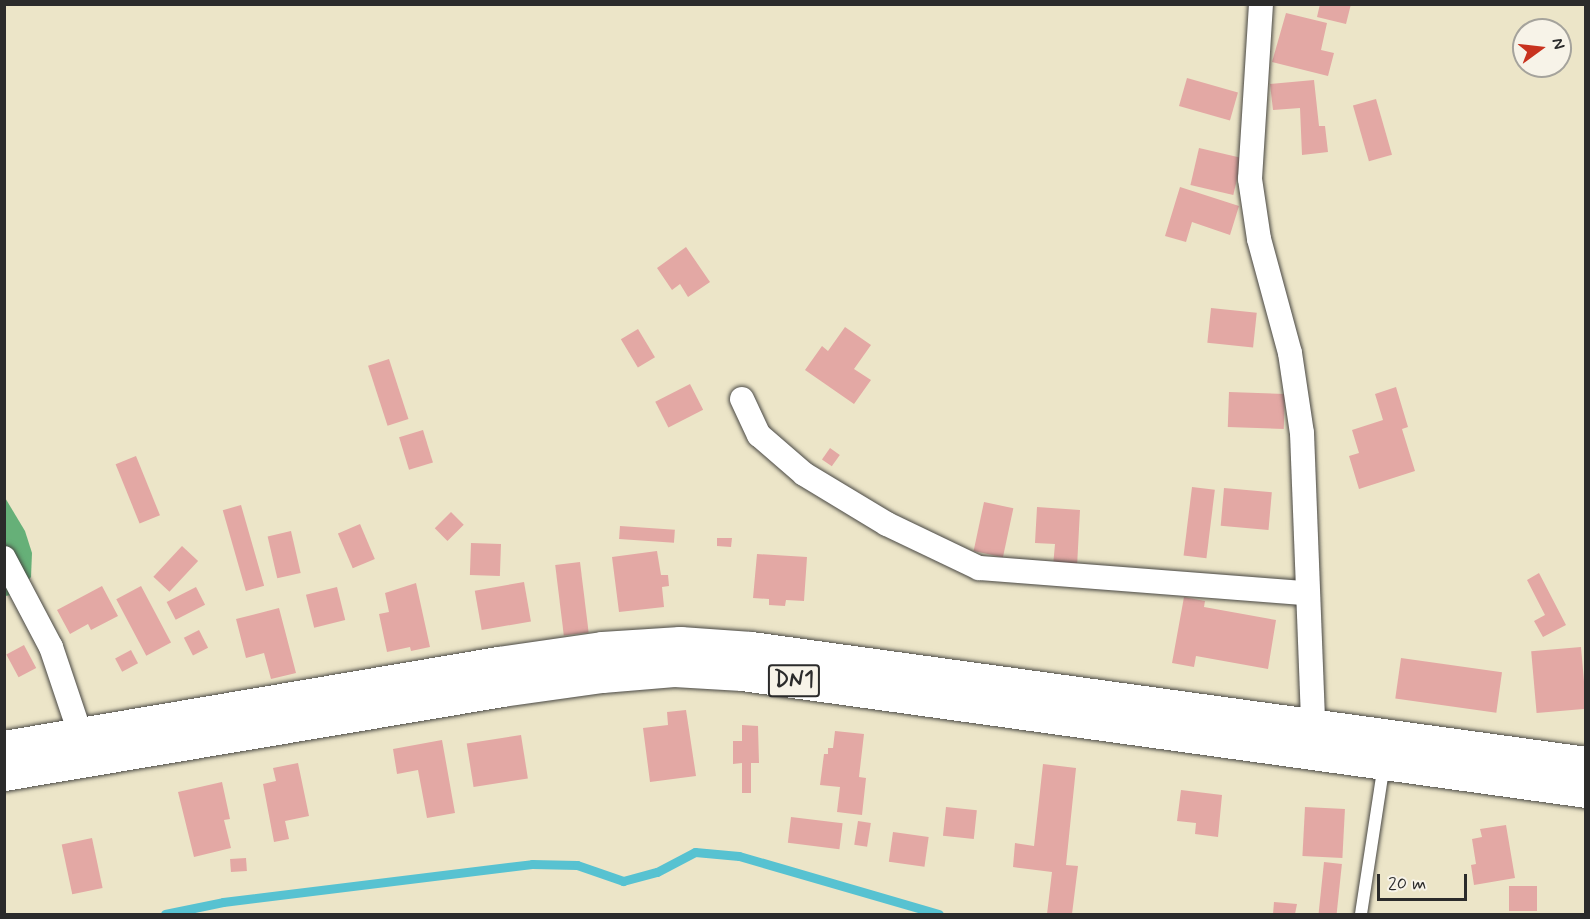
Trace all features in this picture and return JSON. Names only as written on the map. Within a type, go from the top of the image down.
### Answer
[{"type":"main road","name":"DN1","points":[[4,747],[510,661],[602,648],[680,642],[750,648],[1586,763]]},
{"type":"main road","name":"DN1","points":[[4,774],[502,690],[602,676],[674,670],[742,674],[1586,791]]},
{"type":"street","points":[[1261,4],[1250,179],[1259,239],[1290,353],[1302,433],[1313,724]]},
{"type":"street","points":[[742,399],[759,435],[804,474],[887,524],[979,568],[1307,593]]},
{"type":"street","points":[[4,558],[51,647],[80,733]]},
{"type":"lane","points":[[1361,915],[1384,762]]},
{"type":"green space","points":[[4,496],[25,531],[32,553],[31,577],[17,594],[5,596]]},
{"type":"building","points":[[1320,4],[1351,4],[1346,24],[1317,17]]},
{"type":"building","points":[[1286,13],[1327,23],[1321,50],[1334,53],[1328,76],[1272,62]]},
{"type":"building","points":[[1187,78],[1238,93],[1230,120],[1179,106]]},
{"type":"building","points":[[1314,80],[1319,126],[1325,126],[1328,152],[1302,155],[1300,108],[1273,110],[1270,84]]},
{"type":"building","points":[[1376,99],[1392,155],[1369,161],[1353,106]]},
{"type":"building","points":[[1199,148],[1242,158],[1233,195],[1190,185]]},
{"type":"building","points":[[1180,187],[1239,206],[1230,235],[1192,222],[1186,242],[1165,236]]},
{"type":"building","points":[[686,247],[710,282],[688,297],[680,284],[672,290],[657,268]]},
{"type":"building","points":[[1211,308],[1257,313],[1253,348],[1207,343]]},
{"type":"building","points":[[845,327],[871,345],[854,369],[871,380],[854,404],[805,370],[822,346],[828,351]]},
{"type":"building","points":[[638,329],[655,357],[638,368],[621,339]]},
{"type":"building","points":[[389,359],[408,419],[388,426],[368,366]]},
{"type":"building","points":[[690,384],[703,410],[668,428],[655,402]]},
{"type":"building","points":[[1396,387],[1408,427],[1402,429],[1415,471],[1359,489],[1349,456],[1359,453],[1352,430],[1383,420],[1375,394]]},
{"type":"building","points":[[1229,392],[1285,394],[1284,429],[1228,427]]},
{"type":"building","points":[[423,430],[433,463],[409,470],[399,437]]},
{"type":"building","points":[[830,448],[840,455],[832,466],[822,459]]},
{"type":"building","points":[[136,456],[160,515],[140,524],[116,464]]},
{"type":"building","points":[[1192,487],[1215,490],[1206,558],[1184,555]]},
{"type":"building","points":[[1224,488],[1272,492],[1269,530],[1221,526]]},
{"type":"building","points":[[984,502],[1013,508],[1003,557],[974,551]]},
{"type":"building","points":[[241,505],[264,586],[246,591],[223,510]]},
{"type":"building","points":[[1037,507],[1080,510],[1077,567],[1053,566],[1055,544],[1035,543]]},
{"type":"building","points":[[451,512],[464,525],[447,541],[435,528]]},
{"type":"building","points":[[360,524],[375,559],[353,568],[338,533]]},
{"type":"building","points":[[620,526],[675,530],[674,543],[619,539]]},
{"type":"building","points":[[291,531],[301,573],[277,578],[268,536]]},
{"type":"building","points":[[717,538],[732,538],[731,547],[717,546]]},
{"type":"building","points":[[471,543],[501,544],[500,576],[470,575]]},
{"type":"building","points":[[182,546],[198,561],[169,592],[153,577]]},
{"type":"building","points":[[657,551],[661,575],[668,575],[669,586],[662,587],[664,607],[619,612],[612,557]]},
{"type":"building","points":[[757,554],[807,557],[804,601],[786,600],[785,606],[769,605],[769,599],[753,598]]},
{"type":"building","points":[[580,562],[589,632],[564,636],[555,565]]},
{"type":"building","points":[[1539,573],[1566,625],[1543,637],[1534,621],[1545,615],[1527,580]]},
{"type":"building","points":[[524,582],[531,621],[482,630],[475,591]]},
{"type":"building","points":[[416,583],[430,647],[411,651],[410,647],[387,652],[379,614],[389,612],[385,593]]},
{"type":"building","points":[[102,586],[118,616],[91,630],[88,624],[70,634],[57,610]]},
{"type":"building","points":[[141,586],[171,643],[146,656],[116,599]]},
{"type":"building","points":[[196,587],[205,605],[176,620],[167,602]]},
{"type":"building","points":[[337,587],[345,620],[314,628],[306,595]]},
{"type":"building","points":[[1184,597],[1205,601],[1204,607],[1276,620],[1268,669],[1196,656],[1194,667],[1172,663]]},
{"type":"building","points":[[279,608],[296,673],[271,679],[264,653],[246,658],[236,619]]},
{"type":"building","points":[[199,630],[208,648],[193,656],[184,638]]},
{"type":"building","points":[[24,645],[36,668],[19,677],[6,654]]},
{"type":"building","points":[[1581,647],[1586,709],[1537,713],[1531,651]]},
{"type":"building","points":[[131,650],[138,663],[122,672],[115,658]]},
{"type":"building","points":[[1401,658],[1502,672],[1496,713],[1395,699]]},
{"type":"building","points":[[686,710],[696,776],[650,782],[643,728],[668,725],[667,712]]},
{"type":"building","points":[[742,725],[758,726],[759,763],[751,763],[751,793],[742,793],[742,763],[733,764],[733,741],[742,741]]},
{"type":"building","points":[[835,731],[864,734],[859,777],[866,778],[862,815],[837,812],[840,787],[820,785],[824,754],[828,754],[828,748],[833,748]]},
{"type":"building","points":[[521,735],[528,778],[474,787],[467,744]]},
{"type":"building","points":[[442,740],[455,813],[427,818],[418,770],[397,774],[393,749]]},
{"type":"building","points":[[298,763],[309,816],[285,821],[289,839],[274,842],[263,784],[276,781],[273,768]]},
{"type":"building","points":[[1043,764],[1076,768],[1066,865],[1078,866],[1072,914],[1047,914],[1052,872],[1013,867],[1015,843],[1034,846]]},
{"type":"building","points":[[222,782],[230,819],[224,820],[231,848],[194,857],[178,792]]},
{"type":"building","points":[[1181,790],[1222,795],[1218,837],[1195,834],[1196,823],[1177,821]]},
{"type":"building","points":[[946,807],[977,810],[974,839],[943,836]]},
{"type":"building","points":[[1305,807],[1345,809],[1342,858],[1302,856]]},
{"type":"building","points":[[791,817],[843,823],[839,849],[788,843]]},
{"type":"building","points":[[858,821],[871,823],[867,847],[854,845]]},
{"type":"building","points":[[1506,825],[1515,878],[1474,885],[1471,865],[1476,864],[1472,839],[1482,837],[1480,829]]},
{"type":"building","points":[[893,832],[929,837],[924,867],[889,862]]},
{"type":"building","points":[[92,838],[103,888],[72,894],[62,844]]},
{"type":"building","points":[[246,858],[247,871],[231,872],[230,859]]},
{"type":"building","points":[[1324,862],[1342,864],[1337,914],[1319,914]]},
{"type":"building","points":[[1509,886],[1537,886],[1537,911],[1509,911]]},
{"type":"building","points":[[1274,902],[1297,904],[1295,914],[1273,914]]},
{"type":"waterway","points":[[165,914],[223,902],[532,864],[577,865],[623,881],[657,872],[695,852],[739,856],[939,914]]}]
